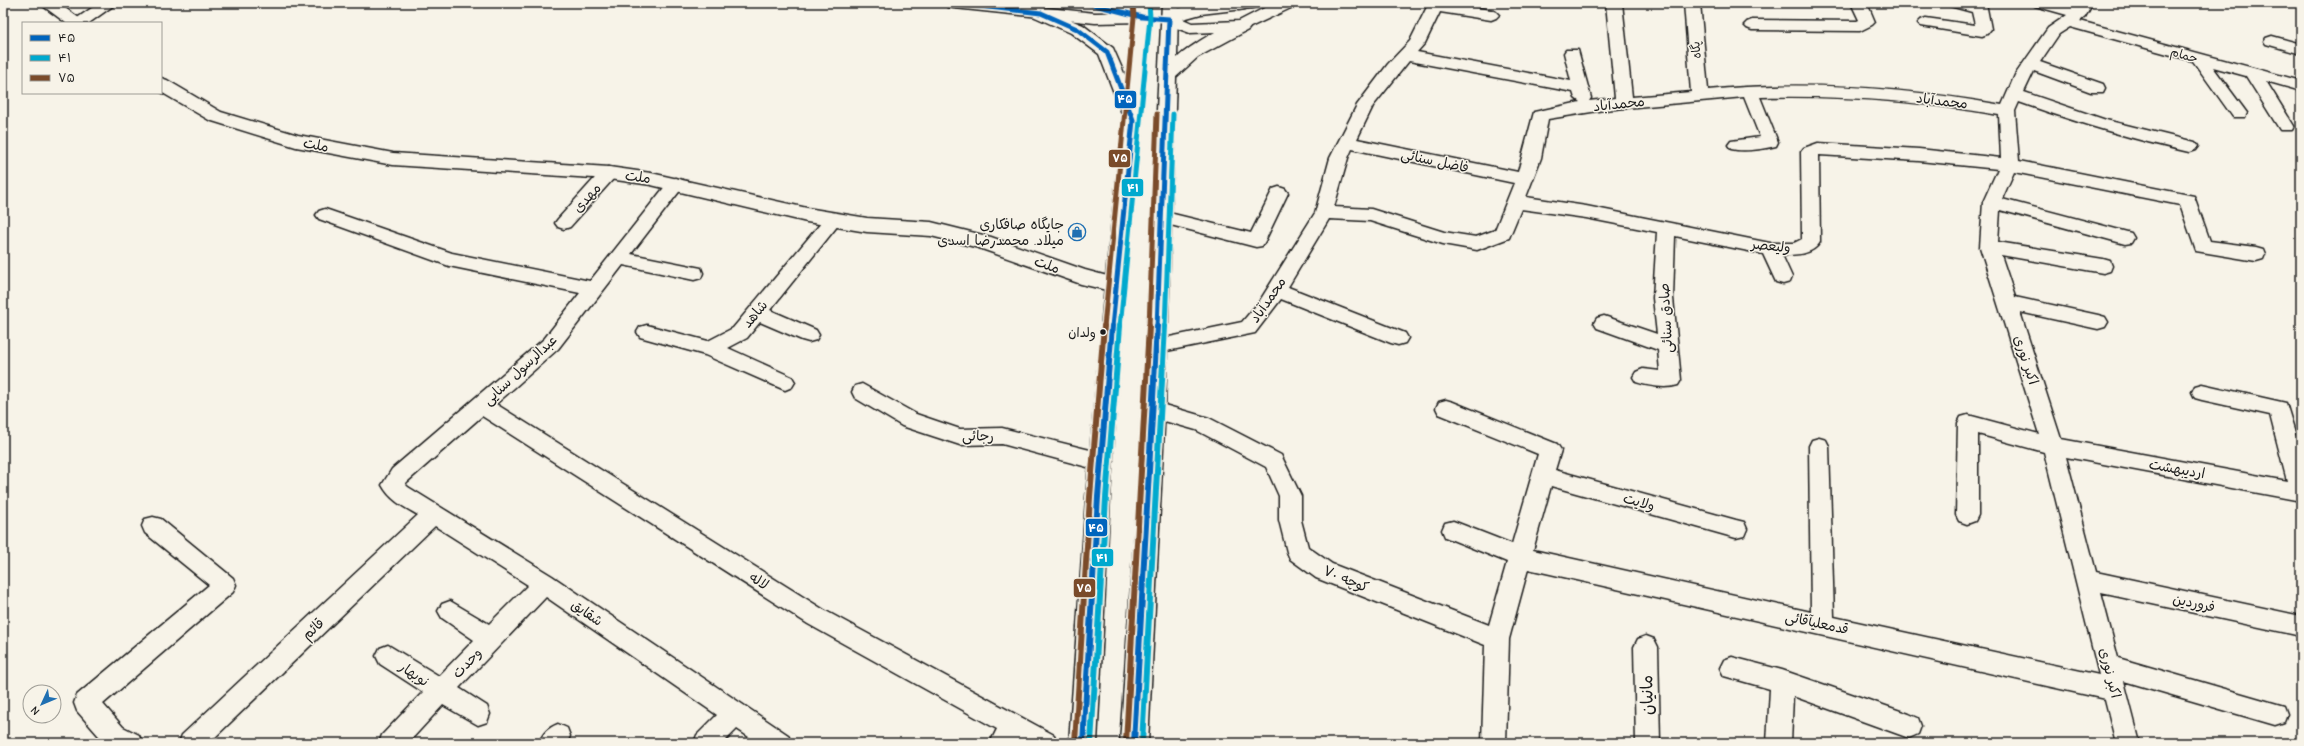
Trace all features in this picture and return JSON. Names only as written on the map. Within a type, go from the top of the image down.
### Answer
[{"type":"main road","points":[[47,3],[76,22]]},
{"type":"main road","points":[[954,3],[1095,18],[1141,10]]},
{"type":"main road","points":[[1087,3],[1141,10],[1169,11],[1240,4]]},
{"type":"main road","points":[[1166,77],[1192,53],[1287,3]]},
{"type":"main road","points":[[1083,743],[1115,285],[1133,120],[1141,10]]},
{"type":"main road","points":[[1169,11],[1190,28],[1242,26]]},
{"type":"main road","points":[[1134,743],[1154,410],[1169,11]]},
{"type":"main road","points":[[1041,13],[1077,29],[1107,52],[1133,120]]},
{"type":"main road","name":"ملت","points":[[162,85],[215,116],[296,142],[393,160],[609,173],[676,184],[833,220],[867,225],[931,229],[984,242],[1081,277],[1115,285]]},
{"type":"street","points":[[80,22],[109,3]]},
{"type":"street","points":[[1614,3],[1624,103]]},
{"type":"street","name":"پگاه","points":[[1692,3],[1700,96]]},
{"type":"street","points":[[1752,24],[1860,26],[1867,22],[1859,3]]},
{"type":"street","points":[[1926,23],[1982,31],[1983,29],[1978,6],[1955,3]]},
{"type":"street","points":[[2040,3],[2078,13]]},
{"type":"street","points":[[1436,5],[1491,15]]},
{"type":"street","name":"محمدآباد","points":[[1157,346],[1248,328],[1266,308],[1324,213],[1339,158],[1365,105],[1416,43],[1436,5]]},
{"type":"street","points":[[2010,102],[2031,64],[2053,32],[2078,13]]},
{"type":"street","name":"حمام","points":[[2078,13],[2199,59],[2301,86]]},
{"type":"street","points":[[2272,41],[2301,50]]},
{"type":"street","points":[[1572,53],[1586,107]]},
{"type":"street","points":[[1405,55],[1581,88]]},
{"type":"street","points":[[2199,59],[2239,113]]},
{"type":"street","points":[[2031,64],[2097,88]]},
{"type":"street","points":[[2253,74],[2286,126]]},
{"type":"street","points":[[1737,145],[1770,142],[1750,92]]},
{"type":"street","name":"محمدآباد","points":[[1324,213],[1371,215],[1443,238],[1477,244],[1503,234],[1532,158],[1540,116],[1586,107],[1750,92],[1856,93],[1949,100],[2010,102],[2069,115],[2136,135],[2189,146]]},
{"type":"street","name":"اکبر نوری","points":[[2010,102],[2010,162],[1992,202],[1989,247],[2053,446],[2128,743]]},
{"type":"street","name":"فاضل سنائی","points":[[1347,142],[1524,180]]},
{"type":"street","name":"ولیعصر","points":[[1515,202],[1586,212],[1770,249],[1797,249],[1811,242],[1812,197],[1810,152],[1818,149],[1919,155],[2008,166]]},
{"type":"street","points":[[2008,166],[2188,200],[2202,246],[2256,254]]},
{"type":"street","name":"مهدی","points":[[564,223],[609,173]]},
{"type":"street","name":"عبدالرسول سنایی","points":[[393,485],[400,475],[551,344],[676,184]]},
{"type":"street","points":[[1161,217],[1256,241],[1279,193]]},
{"type":"street","points":[[1992,202],[2125,238]]},
{"type":"street","points":[[325,215],[449,259],[595,289]]},
{"type":"street","name":"شاهد","points":[[710,349],[740,333],[833,220]]},
{"type":"street","name":"صادق سنائی","points":[[1643,377],[1671,380],[1666,345],[1663,298],[1666,228]]},
{"type":"street","points":[[1989,247],[2103,266]]},
{"type":"street","points":[[1770,249],[1783,277]]},
{"type":"street","points":[[619,258],[694,273]]},
{"type":"street","points":[[1277,290],[1398,338]]},
{"type":"street","points":[[2007,302],[2098,322]]},
{"type":"street","points":[[757,312],[809,335]]},
{"type":"street","points":[[1604,322],[1666,345]]},
{"type":"street","points":[[647,332],[710,349],[785,382]]},
{"type":"street","name":"رجائی","points":[[862,392],[909,420],[960,437],[1002,436],[1102,462]]},
{"type":"street","points":[[2202,392],[2279,409],[2301,492]]},
{"type":"street","name":"لاله","points":[[482,405],[816,617],[1007,734],[1045,743]]},
{"type":"street","points":[[1446,408],[1550,450],[1497,639],[1494,743]]},
{"type":"street","name":"کوچه ۷۰","points":[[1154,410],[1202,424],[1274,462],[1290,496],[1290,520],[1298,552],[1324,572],[1497,639]]},
{"type":"street","name":"اردیبهشت","points":[[1967,515],[1968,423],[2053,446],[2301,492]]},
{"type":"street","points":[[1818,446],[1823,625]]},
{"type":"street","name":"ولایت","points":[[1542,475],[1736,529]]},
{"type":"street","name":"شقایق","points":[[393,485],[400,493],[544,583],[779,743]]},
{"type":"street","name":"قائم","points":[[191,743],[434,514]]},
{"type":"street","points":[[130,743],[114,735],[86,703],[225,585],[153,526]]},
{"type":"street","name":"قدمعلیآقائی","points":[[1453,530],[1519,557],[2115,690]]},
{"type":"street","name":"فروردین","points":[[2086,580],[2301,626]]},
{"type":"street","name":"وحدت","points":[[391,743],[544,583]]},
{"type":"street","points":[[450,611],[491,638]]},
{"type":"street","name":"مانیان","points":[[1646,647],[1648,743]]},
{"type":"street","name":"نوبهار","points":[[388,656],[440,691],[478,714]]},
{"type":"street","points":[[2109,666],[2275,714]]},
{"type":"street","points":[[1732,668],[1782,681],[1909,726]]},
{"type":"street","points":[[1779,743],[1782,681]]},
{"type":"street","points":[[706,743],[735,714]]},
{"type":"transit line","name":"۴۵","points":[[954,3],[1041,13],[1077,29],[1107,52],[1133,120],[1115,285],[1098,497],[1083,743]]},
{"type":"transit line","name":"۴۵","points":[[1087,3],[1142,17],[1169,19],[1154,410],[1134,743]]},
{"type":"transit line","name":"۴۱","points":[[1091,743],[1106,498],[1123,286],[1150,18],[1149,3]]},
{"type":"transit line","name":"۷۵","points":[[1075,743],[1090,497],[1107,284],[1134,17],[1133,4]]},
{"type":"transit line","name":"۷۵","points":[[1126,743],[1146,410],[1157,114]]},
{"type":"transit line","name":"۴۱","points":[[1142,743],[1162,410],[1173,114]]},
{"type":"place","name":"جایگاه صافکاری میلاد. محمدرضا اسدی","points":[[1077,232]]},
{"type":"place","name":"ولدان","points":[[1103,332]]}]
